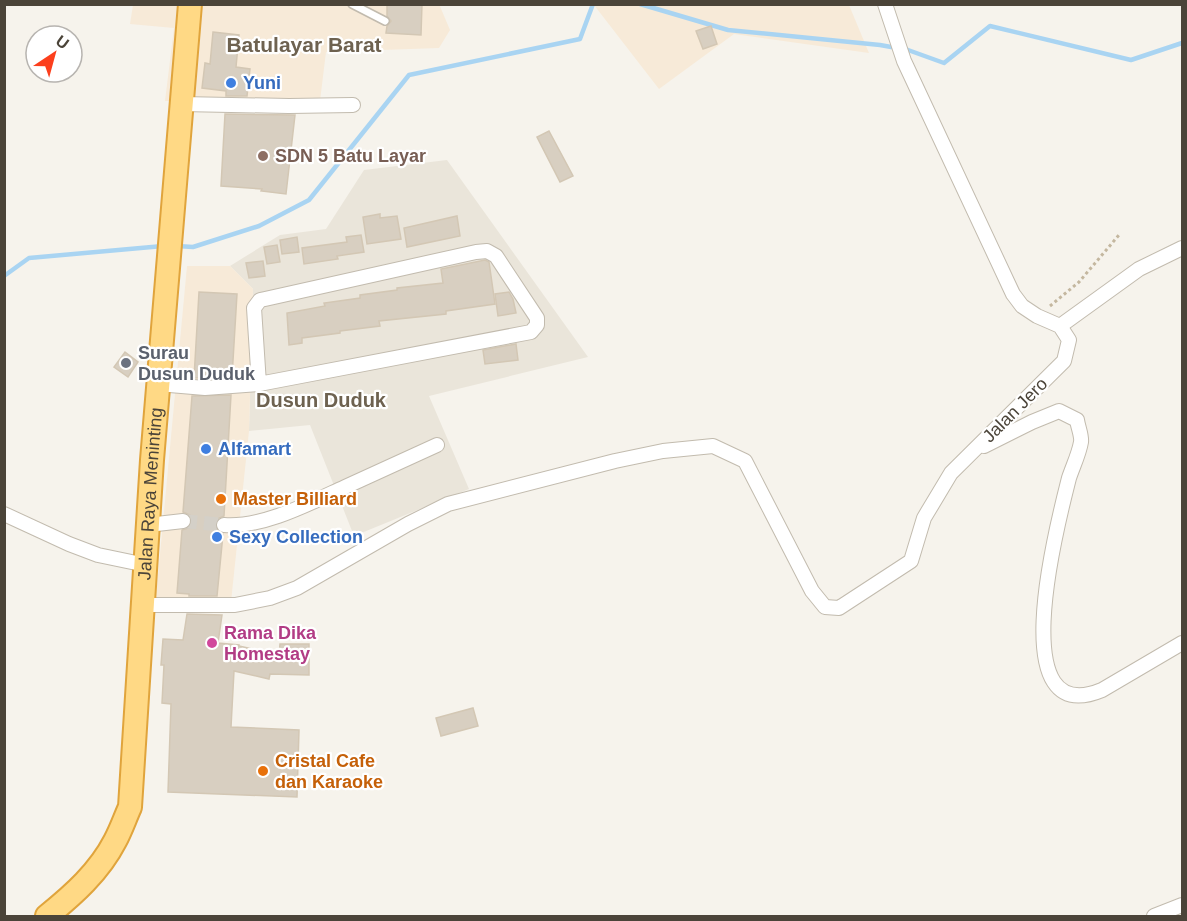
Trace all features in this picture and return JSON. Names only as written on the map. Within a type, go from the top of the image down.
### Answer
[{"type":"highway","name":"Jalan Raya Meninting","points":[[47,916],[68,900],[95,872],[116,841],[130,807],[158,384],[190,4]]},
{"type":"street","points":[[885,4],[904,61],[1013,294],[1022,306],[1037,316],[1060,326],[1139,269],[1182,248]]},
{"type":"street","points":[[181,104],[353,105]]},
{"type":"street","points":[[158,384],[205,388],[259,384],[531,332],[537,324],[537,318],[496,256],[487,251],[260,300],[254,308],[259,384]]},
{"type":"street","name":"Jalan Jero","points":[[973,451],[1064,361],[1069,340],[1060,326]]},
{"type":"street","name":"Jalan Jero","points":[[973,451],[1059,411],[1077,420],[1081,441],[1057,527],[1045,596],[1045,663],[1053,683],[1066,693],[1089,696],[1182,643]]},
{"type":"street","points":[[224,525],[236,526],[261,521],[288,511],[437,445]]},
{"type":"street","points":[[142,604],[235,605],[270,598],[297,588],[408,524],[448,504],[615,461],[663,451],[713,446],[745,461],[812,591],[825,607],[839,608],[911,561],[924,518],[951,473],[973,451]]},
{"type":"street","points":[[4,514],[98,555],[146,565]]},
{"type":"street","points":[[148,525],[183,521]]},
{"type":"street","points":[[1154,916],[1182,905]]},
{"type":"lane","points":[[352,4],[385,21]]},
{"type":"path","points":[[1037,316],[1079,282],[1119,235]]},
{"type":"shaded area","points":[[439,4],[450,30],[439,48],[326,52],[320,101],[165,101],[174,28],[130,24],[133,5]]},
{"type":"shaded area","points":[[594,5],[849,5],[869,53],[734,34],[659,89]]},
{"type":"shaded area","points":[[447,160],[588,357],[429,396],[469,489],[354,536],[310,425],[249,431],[253,289],[230,266],[280,235],[326,229],[364,170]]},
{"type":"shaded area","points":[[187,266],[230,266],[253,289],[249,431],[231,602],[156,597]]},
{"type":"building","points":[[387,4],[422,4],[421,35],[386,33],[391,21],[387,16]]},
{"type":"building","points":[[711,26],[717,44],[703,49],[696,31]]},
{"type":"building","points":[[213,32],[239,35],[236,67],[250,69],[247,96],[226,96],[226,91],[202,88],[205,63],[210,64]]},
{"type":"building","points":[[225,114],[295,115],[286,194],[261,191],[262,189],[221,186]]},
{"type":"building","points":[[549,131],[573,176],[560,182],[537,137]]},
{"type":"building","points":[[380,214],[380,218],[397,216],[401,239],[367,244],[363,217]]},
{"type":"building","points":[[457,216],[460,236],[407,247],[404,228]]},
{"type":"building","points":[[361,235],[364,252],[304,264],[302,248],[347,242],[346,237]]},
{"type":"building","points":[[297,237],[299,252],[282,254],[280,240]]},
{"type":"building","points":[[277,245],[280,262],[267,264],[264,247]]},
{"type":"building","points":[[485,260],[489,262],[495,304],[446,311],[446,314],[379,321],[380,326],[302,338],[302,343],[289,345],[287,313],[325,306],[324,303],[360,298],[360,295],[443,283],[441,269]]},
{"type":"building","points":[[263,261],[265,276],[249,278],[246,263]]},
{"type":"building","points":[[199,292],[237,294],[232,377],[194,378]]},
{"type":"building","points":[[509,292],[516,313],[498,316],[495,294]]},
{"type":"building","points":[[516,344],[518,360],[485,364],[483,350]]},
{"type":"building","points":[[125,352],[138,362],[128,377],[114,367]]},
{"type":"building","points":[[231,395],[224,516],[219,518],[215,524],[217,530],[223,534],[217,596],[189,596],[189,594],[177,593],[182,530],[189,528],[192,521],[190,515],[183,512],[192,396]]},
{"type":"building","points":[[187,614],[222,615],[218,643],[239,645],[279,655],[280,644],[309,644],[309,675],[270,674],[269,679],[234,671],[231,727],[299,730],[297,797],[168,792],[171,704],[162,703],[163,639],[183,640]]},
{"type":"building","points":[[473,708],[478,726],[441,736],[436,718]]},
{"type":"waterway","points":[[177,246],[193,247],[259,226],[309,200],[409,75],[580,39],[593,4]]},
{"type":"waterway","points":[[640,4],[728,30],[880,45],[908,50],[944,63],[990,26],[1131,60],[1182,43]]},
{"type":"waterway","points":[[4,276],[29,258],[163,246]]},
{"type":"tunnel","points":[[183,521],[224,525]]},
{"type":"place","name":"Yuni","points":[[231,83]]},
{"type":"place","name":"SDN 5 Batu Layar","points":[[263,156]]},
{"type":"place","name":"Surau Dusun Duduk","points":[[126,363]]},
{"type":"place","name":"Alfamart","points":[[206,449]]},
{"type":"place","name":"Master Billiard","points":[[221,499]]},
{"type":"place","name":"Sexy Collection","points":[[217,537]]},
{"type":"place","name":"Rama Dika Homestay","points":[[212,643]]},
{"type":"place","name":"Cristal Cafe dan Karaoke","points":[[263,771]]},
{"type":"district","name":"Batulayar Barat","points":[[304,45]]},
{"type":"district","name":"Dusun Duduk","points":[[321,400]]}]
